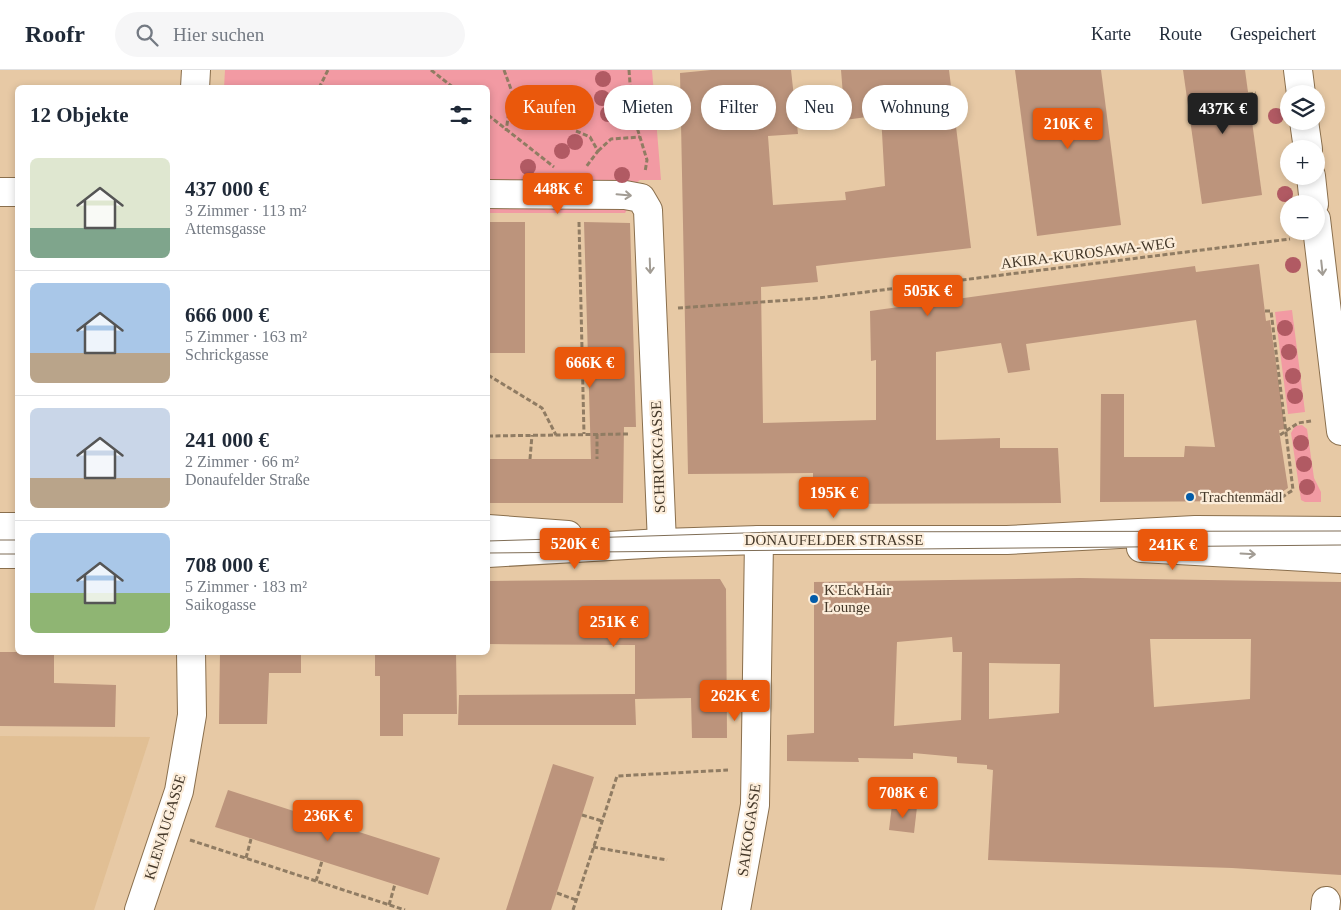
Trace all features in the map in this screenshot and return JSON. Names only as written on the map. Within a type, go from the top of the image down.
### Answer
[{"type":"street","points":[[195,85],[196,70]]},
{"type":"street","points":[[1298,70],[1300,85]]},
{"type":"street","points":[[0,192],[15,192]]},
{"type":"street","points":[[490,194],[625,194],[641,198]]},
{"type":"street","name":"SCHRICKGASSE","points":[[641,198],[648,210],[662,543]]},
{"type":"street","points":[[1318,240],[1341,431]]},
{"type":"street","points":[[0,527],[15,527]]},
{"type":"street","name":"DONAUFELDER STRASSE","points":[[490,529],[662,543]]},
{"type":"street","name":"DONAUFELDER STRASSE","points":[[490,553],[662,543],[759,540],[1007,540],[1195,530],[1341,531]]},
{"type":"street","name":"DONAUFELDER STRASSE","points":[[490,542],[601,538]]},
{"type":"street","points":[[0,540],[15,540]]},
{"type":"street","name":"SAIKOGASSE","points":[[736,910],[755,805],[759,540]]},
{"type":"street","name":"DONAUFELDER STRASSE","points":[[1007,540],[1341,559]]},
{"type":"street","points":[[0,554],[15,554]]},
{"type":"street","name":"KLENAUGASSE","points":[[139,910],[179,791],[192,715],[191,655]]},
{"type":"path","points":[[320,85],[328,70]]},
{"type":"path","points":[[431,70],[450,85]]},
{"type":"path","points":[[504,70],[512,92],[506,131]]},
{"type":"path","points":[[629,70],[632,111],[647,160],[644,184],[634,183],[641,198]]},
{"type":"path","points":[[1248,94],[1256,93]]},
{"type":"path","points":[[490,117],[556,168]]},
{"type":"path","points":[[576,131],[590,137],[598,151]]},
{"type":"path","points":[[581,172],[598,151],[611,139],[640,137]]},
{"type":"path","points":[[578,215],[584,434]]},
{"type":"path","name":"AKIRA-KUROSAWA-WEG","points":[[652,310],[818,298],[1280,233]]},
{"type":"path","points":[[1265,311],[1271,311],[1293,490],[1271,504]]},
{"type":"path","points":[[490,376],[542,408],[556,435]]},
{"type":"path","points":[[1280,435],[1298,423],[1311,422]]},
{"type":"path","points":[[490,436],[657,433]]},
{"type":"path","points":[[597,434],[598,459]]},
{"type":"path","points":[[530,459],[532,435]]},
{"type":"path","points":[[573,910],[617,776],[756,768]]},
{"type":"path","points":[[582,815],[602,821]]},
{"type":"path","points":[[166,832],[405,910]]},
{"type":"path","points":[[246,858],[251,839]]},
{"type":"path","points":[[593,847],[667,860]]},
{"type":"path","points":[[316,881],[322,861]]},
{"type":"path","points":[[389,905],[395,884]]},
{"type":"path","points":[[557,893],[576,900]]},
{"type":"shaded area","points":[[225,70],[652,70],[653,85],[604,85],[604,130],[657,130],[661,180],[640,180],[632,186],[490,185],[490,85],[224,85]]},
{"type":"shaded area","points":[[630,205],[625,213],[490,213],[490,206]]},
{"type":"shaded area","points":[[1292,310],[1305,412],[1288,414],[1275,312]]},
{"type":"shaded area","points":[[1302,425],[1307,429],[1314,478],[1321,492],[1321,502],[1305,502],[1301,500],[1291,433],[1295,426]]},
{"type":"shaded area","points":[[0,736],[150,737],[94,910],[0,910]]},
{"type":"building","points":[[711,70],[791,70],[793,85],[786,85],[786,130],[798,130],[798,134],[768,136],[773,205],[846,200],[845,192],[885,186],[882,130],[956,130],[971,248],[816,266],[818,282],[761,287],[763,423],[876,420],[876,360],[871,361],[870,311],[1195,266],[1196,272],[1259,264],[1266,321],[1270,320],[1285,429],[1279,430],[1288,488],[1276,496],[1252,501],[1100,502],[1101,394],[1124,394],[1124,457],[1184,457],[1185,446],[1215,447],[1196,320],[1026,344],[1030,370],[1008,373],[1001,343],[936,352],[936,440],[1000,438],[1000,448],[1058,448],[1061,503],[813,504],[813,473],[688,474],[681,130],[691,130],[691,85],[680,85],[680,73]]},
{"type":"building","points":[[841,70],[949,70],[951,85],[862,85],[862,118],[852,119],[852,85],[842,85]]},
{"type":"building","points":[[1015,70],[1101,70],[1121,225],[1037,236]]},
{"type":"building","points":[[1183,70],[1245,70],[1262,195],[1202,204]]},
{"type":"building","points":[[490,222],[525,222],[525,353],[490,353]]},
{"type":"building","points":[[584,222],[630,223],[636,427],[624,427],[623,503],[490,503],[490,459],[591,459]]},
{"type":"building","points":[[1080,578],[1341,582],[1341,875],[1232,868],[988,860],[993,770],[987,769],[987,765],[957,763],[957,757],[913,753],[913,759],[858,758],[859,762],[787,761],[787,735],[814,733],[814,582]],"holes":[[[952,637],[953,652],[962,652],[961,720],[894,726],[897,642]],[[1150,639],[1251,639],[1250,699],[1154,707]],[[989,663],[1060,664],[1059,713],[989,719]]]},
{"type":"building","points":[[720,579],[726,589],[727,738],[692,738],[691,698],[635,699],[636,725],[458,725],[459,695],[635,694],[635,645],[490,644],[490,581]]},
{"type":"building","points":[[0,652],[15,652],[15,655],[54,655],[54,683],[116,685],[115,727],[0,726]]},
{"type":"building","points":[[220,655],[301,655],[301,673],[269,673],[267,724],[219,724]]},
{"type":"building","points":[[375,655],[456,655],[457,714],[403,714],[403,736],[380,736],[380,676],[375,676]]},
{"type":"building","points":[[553,764],[594,777],[582,815],[551,910],[506,910]]},
{"type":"building","points":[[228,790],[440,858],[428,895],[215,827]]},
{"type":"building","points":[[892,805],[917,807],[914,833],[889,830]]},
{"type":"tram line","points":[[490,541],[776,532],[1341,531]]},
{"type":"tram line","points":[[0,540],[15,540]]},
{"type":"tram line","points":[[490,553],[1341,545]]},
{"type":"tram line","points":[[0,554],[15,554]]},
{"type":"place","name":"Trachtenmädl","points":[[1190,497]]},
{"type":"place","name":"K'Eck Hair Lounge","points":[[814,599]]}]
